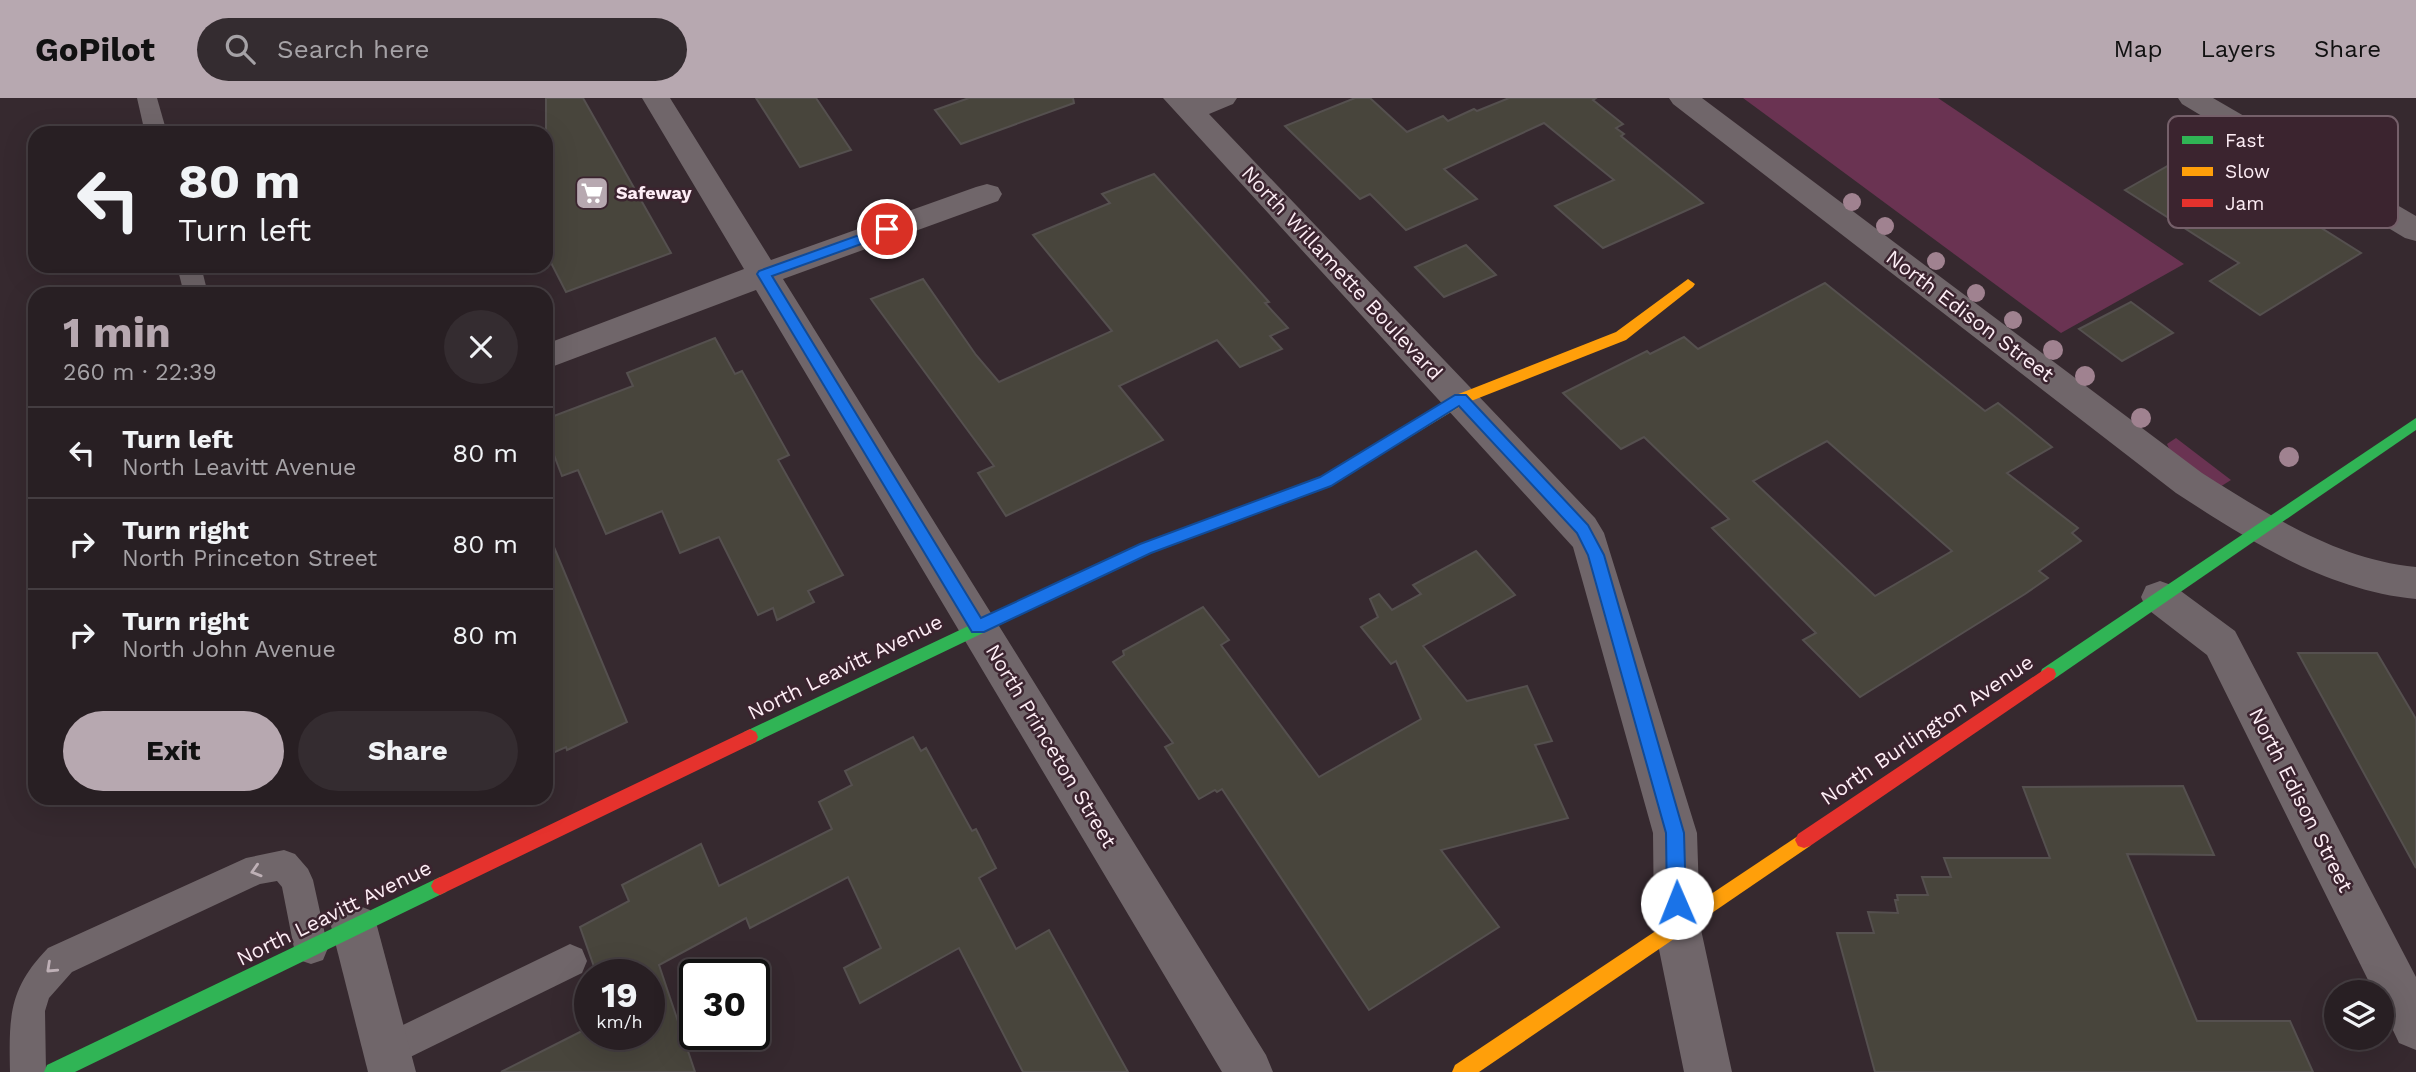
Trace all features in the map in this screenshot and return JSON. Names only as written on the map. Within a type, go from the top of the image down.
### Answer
[{"type":"street","name":"North Princeton Street","points":[[656,98],[1249,1072]]},
{"type":"street","points":[[1183,104],[1223,98]]},
{"type":"street","name":"North Edison Street","points":[[1683,98],[2189,483],[2261,528],[2364,574],[2416,583]]},
{"type":"street","points":[[2192,98],[2223,116]]},
{"type":"street","name":"North Willamette Boulevard","points":[[1183,104],[1582,529],[1596,555],[1675,833],[1677,925],[1708,1072]]},
{"type":"street","points":[[553,355],[764,274],[987,194]]},
{"type":"street","points":[[2398,219],[2416,230]]},
{"type":"street","name":"North Leavitt Avenue","points":[[54,1072],[978,627],[1146,549],[1326,481],[1461,399],[1620,336],[1688,284]]},
{"type":"street","name":"North Burlington Avenue","points":[[1462,1072],[2416,424]]},
{"type":"street","name":"North Edison Street","points":[[2160,597],[2221,643],[2416,1026]]},
{"type":"street","points":[[354,926],[389,1061]]},
{"type":"lane","points":[[147,98],[154,126]]},
{"type":"lane","points":[[28,1072],[27,1003],[41,977],[60,960],[257,869],[284,865],[297,880],[311,948]]},
{"type":"lane","points":[[389,1061],[570,961]]},
{"type":"shaded area","points":[[1743,98],[1938,98],[2184,264],[2061,333]]},
{"type":"shaded area","points":[[2176,438],[2231,480],[2215,490],[2170,451],[2167,444]]},
{"type":"building","points":[[546,98],[583,98],[671,253],[566,292],[553,267],[553,126],[546,126]]},
{"type":"building","points":[[756,98],[816,98],[851,150],[800,167]]},
{"type":"building","points":[[969,98],[1073,98],[1074,103],[961,144],[935,110]]},
{"type":"building","points":[[1355,98],[1370,98],[1407,132],[1443,116],[1448,121],[1509,98],[1596,98],[1593,100],[1623,124],[1616,128],[1624,134],[1621,136],[1703,203],[1603,248],[1555,206],[1614,180],[1544,123],[1444,169],[1477,199],[1406,230],[1370,194],[1360,199],[1285,126]]},
{"type":"building","points":[[2168,166],[2168,218],[2125,190]]},
{"type":"building","points":[[1154,174],[1269,302],[1265,303],[1288,328],[1270,336],[1282,349],[1240,367],[1217,340],[1119,386],[1163,440],[1006,516],[978,473],[994,466],[871,299],[923,279],[976,355],[999,382],[1112,331],[1033,235],[1110,203],[1102,194]]},
{"type":"building","points":[[2184,228],[2321,228],[2361,253],[2260,315],[2210,281],[2239,263]]},
{"type":"building","points":[[1466,245],[1496,275],[1444,297],[1415,267]]},
{"type":"building","points":[[1825,283],[1985,411],[1998,403],[2052,447],[2007,473],[2078,528],[2072,533],[2081,541],[2039,571],[2048,578],[1860,697],[1803,640],[1816,633],[1712,528],[1729,519],[1644,437],[1621,449],[1563,393],[1647,351],[1650,354],[1684,337],[1698,349]],"holes":[[[1827,441],[1952,551],[1875,596],[1753,481]]]},
{"type":"building","points":[[2131,302],[2173,333],[2122,361],[2079,329]]},
{"type":"building","points":[[715,338],[735,374],[742,371],[789,455],[778,460],[843,575],[808,591],[814,602],[777,620],[773,608],[758,615],[719,537],[680,553],[662,511],[606,534],[578,470],[562,476],[553,452],[553,416],[633,386],[627,373]]},
{"type":"building","points":[[553,545],[627,722],[567,750],[566,747],[553,753]]},
{"type":"building","points":[[1476,551],[1515,595],[1423,646],[1467,701],[1527,686],[1552,741],[1535,745],[1568,818],[1441,850],[1499,927],[1369,1010],[1222,789],[1199,799],[1165,747],[1173,743],[1113,662],[1124,655],[1123,651],[1203,607],[1229,640],[1221,645],[1319,777],[1421,719],[1396,661],[1391,664],[1361,627],[1378,617],[1370,599],[1379,594],[1392,610],[1421,594],[1413,585]]},
{"type":"building","points":[[2298,653],[2377,653],[2416,719],[2416,868]]},
{"type":"building","points":[[913,737],[921,751],[926,748],[972,831],[976,829],[996,868],[979,878],[1016,949],[1049,930],[1128,1072],[1023,1072],[959,948],[860,1003],[844,968],[881,948],[848,877],[750,928],[746,918],[665,962],[665,959],[591,959],[580,927],[629,901],[622,885],[701,844],[719,886],[832,829],[819,802],[852,785],[845,771]]},
{"type":"building","points":[[2183,786],[2214,855],[2127,854],[2197,1021],[2290,1021],[2313,1072],[1875,1072],[1837,933],[1874,933],[1868,912],[1898,913],[1895,900],[1898,900],[1897,895],[1928,895],[1922,877],[1951,877],[1944,858],[2050,858],[2023,787]]},
{"type":"building","points":[[665,983],[679,1024],[679,1050],[688,1050],[695,1072],[501,1072],[574,1035],[574,1050],[665,1050]]},
{"type":"traffic: fast","points":[[2048,674],[2416,423]]},
{"type":"traffic: fast","points":[[750,737],[1145,549],[1326,481],[1354,464]]},
{"type":"traffic: fast","points":[[54,1072],[440,886]]},
{"type":"traffic: slow","points":[[1354,464],[1461,399],[1621,336],[1688,284]]},
{"type":"traffic: slow","points":[[1462,1072],[1804,840]]},
{"type":"traffic: jam","points":[[1804,840],[2048,674]]},
{"type":"traffic: jam","points":[[440,886],[750,737]]},
{"type":"place","name":"Safeway","points":[[592,193]]},
{"type":"route","points":[[887,229],[764,274],[978,627],[1146,549],[1326,481],[1461,399],[1582,529],[1596,555],[1675,833],[1677,903]]}]
